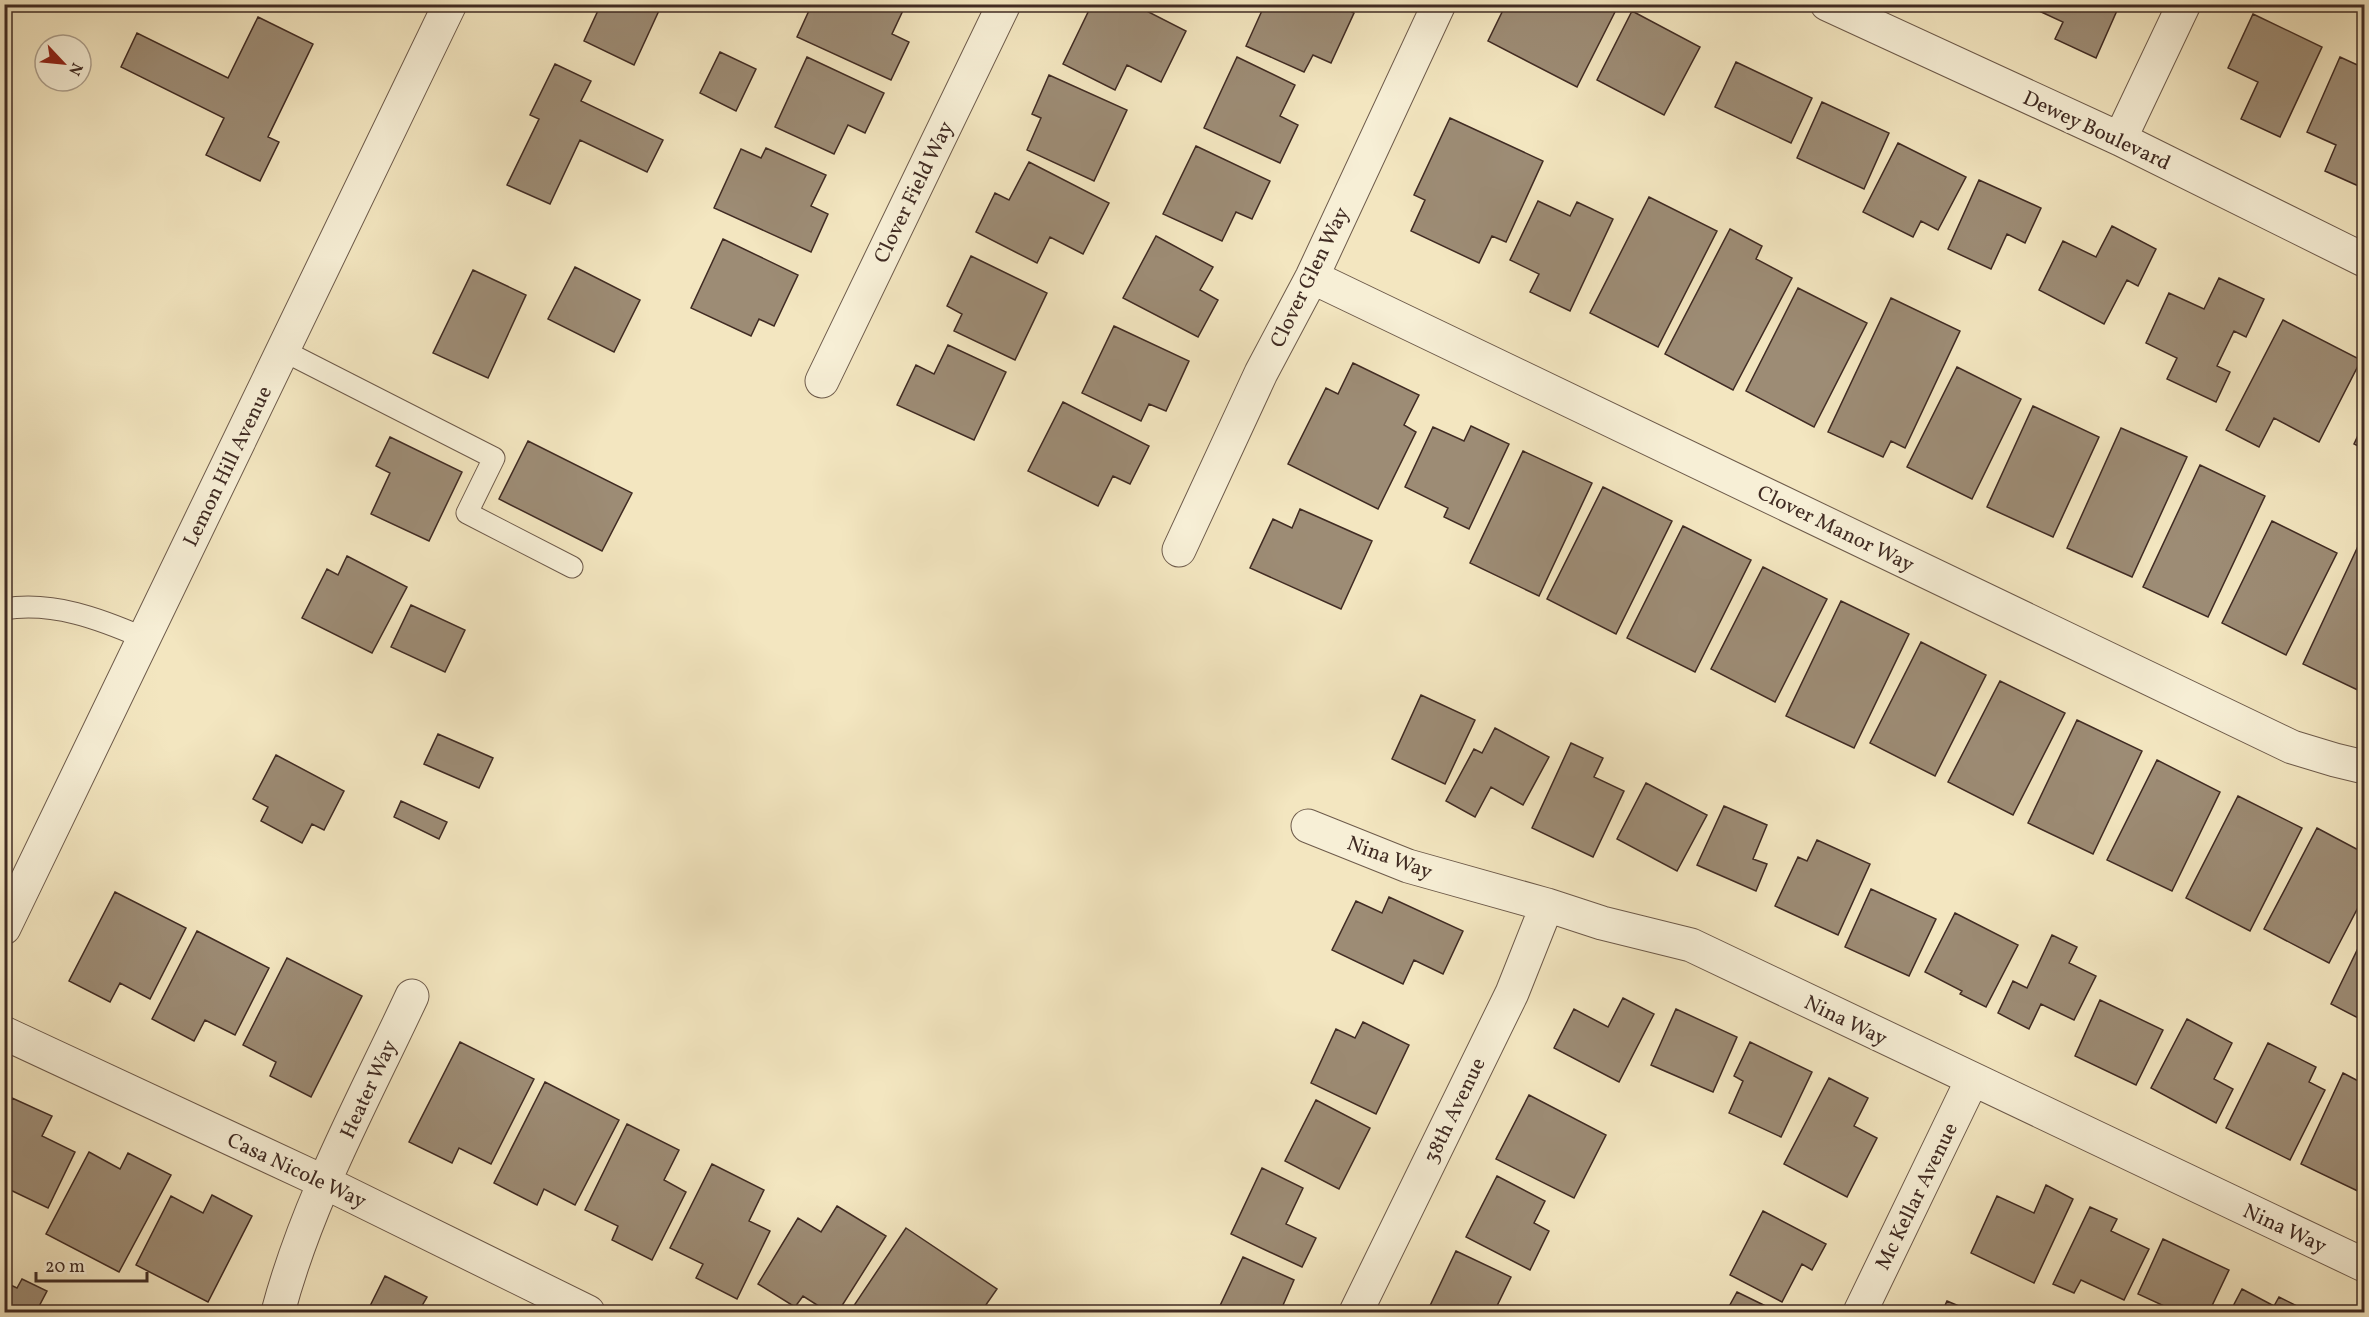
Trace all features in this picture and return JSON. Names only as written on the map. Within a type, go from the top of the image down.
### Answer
[{"type":"street","name":"Lemon Hill Avenue","points":[[4,928],[450,4]]},
{"type":"street","name":"Clover Field Way","points":[[822,381],[1004,4]]},
{"type":"street","name":"Clover Glen Way","points":[[1179,550],[1261,373],[1312,277],[1439,4]]},
{"type":"street","name":"Dewey Boulevard","points":[[1827,4],[2120,139],[2364,260]]},
{"type":"street","points":[[2120,139],[2184,4]]},
{"type":"street","name":"Clover Manor Way","points":[[1312,277],[2292,747],[2364,767]]},
{"type":"street","name":"Nina Way","points":[[1308,826],[1408,866],[1602,923],[1691,945],[2364,1265]]},
{"type":"street","name":"38th Avenue","points":[[1356,1312],[1512,993],[1547,905]]},
{"type":"street","name":"Heater Way","points":[[278,1312],[289,1270],[324,1182],[412,996]]},
{"type":"street","name":"Casa Nicole Way","points":[[4,1033],[324,1182],[588,1312]]},
{"type":"street","name":"Mc Kellar Avenue","points":[[1860,1312],[1972,1080]]},
{"type":"lane","points":[[282,350],[494,458],[467,513],[572,567]]},
{"type":"lane","points":[[4,609],[17,607],[62,610],[102,619],[144,638]]},
{"type":"building","points":[[601,4],[662,4],[634,65],[584,41]]},
{"type":"building","points":[[812,4],[825,4],[834,8],[836,4],[906,4],[892,34],[909,42],[891,80],[797,37]]},
{"type":"building","points":[[1092,4],[1133,4],[1186,31],[1161,82],[1127,65],[1115,90],[1063,64]]},
{"type":"building","points":[[1162,4],[1176,4],[1173,10]]},
{"type":"building","points":[[1265,4],[1336,4],[1354,13],[1331,63],[1313,55],[1304,72],[1246,46]]},
{"type":"building","points":[[1506,4],[1619,4],[1577,87],[1488,41]]},
{"type":"building","points":[[2039,4],[2116,4],[2119,6],[2096,58],[2055,39],[2063,22],[2037,10]]},
{"type":"building","points":[[1632,11],[1700,47],[1664,115],[1597,80]]},
{"type":"building","points":[[2253,14],[2322,47],[2280,137],[2241,119],[2258,82],[2228,68]]},
{"type":"building","points":[[258,17],[313,44],[268,137],[279,142],[260,181],[206,155],[224,118],[121,67],[137,33],[228,78]]},
{"type":"building","points":[[720,52],[756,69],[736,111],[700,93]]},
{"type":"building","points":[[807,57],[884,93],[865,133],[848,125],[834,154],[775,127]]},
{"type":"building","points":[[1237,57],[1295,85],[1280,116],[1298,125],[1280,163],[1204,128]]},
{"type":"building","points":[[2340,57],[2364,68],[2363,188],[2325,171],[2336,145],[2307,132]]},
{"type":"building","points":[[1736,62],[1812,98],[1791,143],[1715,107]]},
{"type":"building","points":[[555,64],[591,81],[581,101],[663,140],[647,172],[580,140],[550,204],[507,185],[539,119],[530,115]]},
{"type":"building","points":[[1049,75],[1127,110],[1094,181],[1027,150],[1041,118],[1032,114]]},
{"type":"building","points":[[1822,102],[1889,133],[1864,189],[1797,158]]},
{"type":"building","points":[[1450,118],[1543,161],[1506,242],[1492,236],[1479,263],[1411,231],[1425,200],[1414,195]]},
{"type":"building","points":[[1898,143],[1966,177],[1938,230],[1921,221],[1913,237],[1863,212]]},
{"type":"building","points":[[1196,146],[1270,181],[1252,219],[1236,212],[1222,241],[1163,214]]},
{"type":"building","points":[[766,148],[826,175],[811,206],[828,214],[811,252],[714,208],[741,149],[761,158]]},
{"type":"building","points":[[1029,162],[1109,203],[1083,254],[1050,237],[1037,263],[976,232],[995,193],[1009,200]]},
{"type":"building","points":[[1979,180],[2041,208],[2025,243],[2007,234],[1991,269],[1948,249]]},
{"type":"building","points":[[1649,197],[1717,231],[1658,347],[1590,313]]},
{"type":"building","points":[[1538,201],[1570,216],[1577,202],[1613,219],[1570,311],[1530,292],[1539,274],[1510,260]]},
{"type":"building","points":[[2112,226],[2156,249],[2138,286],[2127,280],[2104,324],[2039,290],[2063,241],[2096,257]]},
{"type":"building","points":[[1730,229],[1762,246],[1756,259],[1792,278],[1733,390],[1665,354]]},
{"type":"building","points":[[1156,236],[1213,267],[1200,290],[1218,300],[1198,337],[1123,298]]},
{"type":"building","points":[[723,239],[798,275],[774,326],[759,319],[751,336],[691,308]]},
{"type":"building","points":[[971,256],[1047,293],[1015,360],[954,331],[962,314],[947,306]]},
{"type":"building","points":[[575,267],[640,300],[614,352],[548,319]]},
{"type":"building","points":[[473,270],[526,295],[488,378],[433,353]]},
{"type":"building","points":[[2219,278],[2264,299],[2246,337],[2234,331],[2217,366],[2230,372],[2216,402],[2167,379],[2177,358],[2146,343],[2169,293],[2204,309]]},
{"type":"building","points":[[1798,288],[1867,323],[1814,427],[1746,391]]},
{"type":"building","points":[[1891,298],[1960,331],[1905,448],[1891,441],[1883,457],[1828,432]]},
{"type":"building","points":[[2283,320],[2361,360],[2319,442],[2274,418],[2259,447],[2226,430]]},
{"type":"building","points":[[1114,326],[1189,361],[1166,411],[1149,404],[1141,421],[1082,393]]},
{"type":"building","points":[[948,345],[1006,372],[974,440],[897,405],[916,365],[934,374]]},
{"type":"building","points":[[1353,363],[1419,395],[1404,425],[1416,432],[1378,509],[1288,464],[1326,388],[1338,394]]},
{"type":"building","points":[[1957,367],[2021,399],[1972,499],[1907,467]]},
{"type":"building","points":[[1063,402],[1149,446],[1130,484],[1113,476],[1098,506],[1028,471]]},
{"type":"building","points":[[2033,406],[2099,437],[2053,537],[1987,507]]},
{"type":"building","points":[[2364,423],[2364,449],[2354,444]]},
{"type":"building","points":[[1471,426],[1509,444],[1469,529],[1444,517],[1448,508],[1405,487],[1433,427],[1464,441]]},
{"type":"building","points":[[2121,428],[2187,457],[2132,577],[2067,548]]},
{"type":"building","points":[[390,437],[462,472],[429,541],[371,514],[390,473],[376,466]]},
{"type":"building","points":[[528,441],[632,493],[602,551],[499,499]]},
{"type":"building","points":[[1523,451],[1592,483],[1539,596],[1470,563]]},
{"type":"building","points":[[2200,465],[2265,496],[2208,617],[2143,587]]},
{"type":"building","points":[[1603,487],[1672,521],[1616,634],[1547,599]]},
{"type":"building","points":[[1300,509],[1372,541],[1341,609],[1250,568],[1273,519],[1292,528]]},
{"type":"building","points":[[2272,521],[2337,553],[2286,655],[2222,623]]},
{"type":"building","points":[[1683,526],[1751,560],[1695,672],[1627,638]]},
{"type":"building","points":[[2360,542],[2364,544],[2364,693],[2303,664]]},
{"type":"building","points":[[347,556],[407,587],[372,653],[302,618],[327,569],[338,575]]},
{"type":"building","points":[[1763,567],[1827,599],[1775,702],[1711,669]]},
{"type":"building","points":[[1841,601],[1909,634],[1854,748],[1786,716]]},
{"type":"building","points":[[411,605],[465,630],[445,672],[391,647]]},
{"type":"building","points":[[1921,642],[1986,675],[1935,776],[1870,743]]},
{"type":"building","points":[[2000,681],[2065,713],[2013,815],[1948,782]]},
{"type":"building","points":[[1421,695],[1475,720],[1445,784],[1392,759]]},
{"type":"building","points":[[2077,720],[2142,751],[2093,854],[2028,823]]},
{"type":"building","points":[[1495,728],[1549,757],[1523,805],[1491,787],[1475,817],[1446,801],[1474,749],[1482,753]]},
{"type":"building","points":[[438,734],[493,758],[479,788],[424,764]]},
{"type":"building","points":[[1571,743],[1603,758],[1594,777],[1624,791],[1593,857],[1532,828]]},
{"type":"building","points":[[276,755],[344,791],[324,830],[312,824],[302,843],[261,821],[268,807],[253,799]]},
{"type":"building","points":[[2157,760],[2220,792],[2172,891],[2107,860]]},
{"type":"building","points":[[1646,783],[1707,815],[1677,871],[1617,839]]},
{"type":"building","points":[[2238,796],[2302,828],[2250,931],[2186,898]]},
{"type":"building","points":[[401,801],[447,822],[439,839],[394,817]]},
{"type":"building","points":[[1724,806],[1767,825],[1753,859],[1767,864],[1756,891],[1697,865]]},
{"type":"building","points":[[2317,828],[2364,853],[2364,896],[2329,963],[2264,929]]},
{"type":"building","points":[[1817,840],[1870,864],[1838,935],[1775,906],[1798,857],[1807,861]]},
{"type":"building","points":[[1871,889],[1936,919],[1909,976],[1845,947]]},
{"type":"building","points":[[115,892],[186,928],[150,999],[120,983],[110,1002],[69,981]]},
{"type":"building","points":[[1389,897],[1463,931],[1443,974],[1414,960],[1403,984],[1332,950],[1356,901],[1382,913]]},
{"type":"building","points":[[1955,913],[2018,945],[1986,1007],[1960,994],[1962,991],[1925,972]]},
{"type":"building","points":[[197,931],[269,968],[235,1035],[205,1020],[194,1041],[152,1019]]},
{"type":"building","points":[[2052,935],[2077,947],[2069,963],[2096,976],[2074,1020],[2041,1004],[2029,1029],[1998,1013],[2013,981],[2027,988]]},
{"type":"building","points":[[2362,940],[2364,941],[2364,1021],[2331,1004]]},
{"type":"building","points":[[287,958],[362,996],[311,1097],[270,1076],[276,1062],[243,1045]]},
{"type":"building","points":[[1623,998],[1654,1014],[1619,1082],[1554,1048],[1574,1009],[1608,1027]]},
{"type":"building","points":[[2100,1000],[2163,1030],[2136,1085],[2075,1056]]},
{"type":"building","points":[[1676,1009],[1737,1037],[1713,1092],[1651,1065]]},
{"type":"building","points":[[2187,1019],[2232,1043],[2214,1079],[2233,1089],[2216,1123],[2151,1088]]},
{"type":"building","points":[[1363,1022],[1409,1045],[1376,1114],[1311,1083],[1336,1029],[1355,1038]]},
{"type":"building","points":[[460,1042],[534,1079],[491,1164],[459,1148],[452,1163],[409,1142]]},
{"type":"building","points":[[1750,1042],[1812,1072],[1781,1137],[1729,1113],[1743,1081],[1734,1076]]},
{"type":"building","points":[[2268,1043],[2316,1067],[2309,1082],[2325,1090],[2290,1160],[2226,1128]]},
{"type":"building","points":[[2343,1073],[2364,1084],[2364,1194],[2301,1164]]},
{"type":"building","points":[[1829,1078],[1868,1098],[1854,1126],[1877,1138],[1847,1197],[1784,1164]]},
{"type":"building","points":[[545,1082],[619,1120],[575,1205],[544,1189],[537,1205],[494,1183]]},
{"type":"building","points":[[1529,1095],[1606,1135],[1574,1198],[1496,1159]]},
{"type":"building","points":[[12,1098],[52,1116],[42,1136],[75,1152],[48,1208],[4,1187],[4,1114]]},
{"type":"building","points":[[1316,1100],[1370,1128],[1339,1189],[1285,1161]]},
{"type":"building","points":[[627,1124],[679,1150],[664,1180],[686,1192],[652,1260],[612,1240],[618,1226],[585,1210]]},
{"type":"building","points":[[89,1152],[120,1169],[128,1153],[171,1175],[119,1272],[46,1234]]},
{"type":"building","points":[[712,1164],[764,1190],[749,1221],[770,1231],[737,1299],[696,1278],[703,1264],[670,1248]]},
{"type":"building","points":[[1262,1168],[1303,1188],[1286,1224],[1316,1238],[1302,1267],[1231,1234]]},
{"type":"building","points":[[1497,1176],[1545,1201],[1534,1223],[1549,1231],[1530,1270],[1466,1237]]},
{"type":"building","points":[[2046,1185],[2073,1199],[2034,1283],[1971,1253],[1997,1196],[2034,1213]]},
{"type":"building","points":[[212,1195],[252,1216],[208,1302],[136,1265],[171,1196],[203,1213]]},
{"type":"building","points":[[837,1206],[886,1236],[838,1312],[828,1312],[803,1296],[795,1307],[758,1284],[798,1218],[821,1232]]},
{"type":"building","points":[[2090,1207],[2117,1219],[2111,1231],[2149,1249],[2124,1300],[2081,1280],[2074,1293],[2053,1284]]},
{"type":"building","points":[[1763,1211],[1826,1244],[1812,1270],[1802,1264],[1782,1302],[1730,1275]]},
{"type":"building","points":[[906,1228],[997,1289],[981,1312],[860,1312],[853,1307]]},
{"type":"building","points":[[2163,1239],[2229,1270],[2209,1312],[2177,1312],[2138,1294]]},
{"type":"building","points":[[1456,1251],[1511,1277],[1494,1312],[1427,1312]]},
{"type":"building","points":[[1243,1257],[1294,1280],[1280,1312],[1217,1312]]},
{"type":"building","points":[[385,1276],[427,1297],[419,1311],[423,1312],[367,1312]]},
{"type":"building","points":[[22,1279],[47,1291],[36,1312],[4,1312],[4,1282],[17,1288]]},
{"type":"building","points":[[2242,1289],[2274,1306],[2279,1297],[2309,1312],[2230,1312]]},
{"type":"building","points":[[1737,1292],[1778,1312],[1726,1312]]},
{"type":"building","points":[[1947,1301],[1973,1312],[1942,1312]]}]
